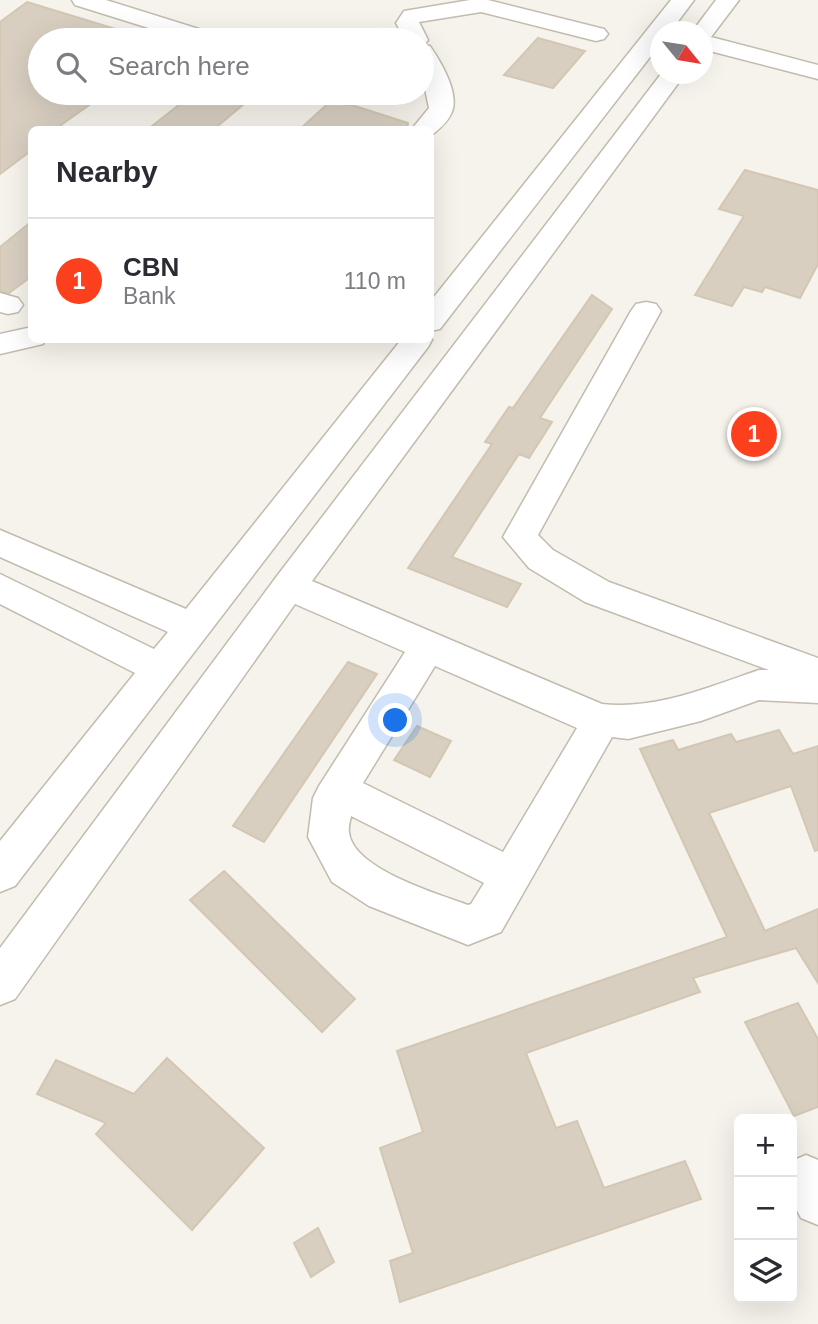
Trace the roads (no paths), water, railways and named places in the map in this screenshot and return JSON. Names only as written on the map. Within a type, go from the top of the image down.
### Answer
[{"type":"street","points":[[83,0],[172,28]]},
{"type":"street","points":[[395,0],[409,28]]},
{"type":"street","points":[[434,317],[683,0]]},
{"type":"street","points":[[712,21],[728,0]]},
{"type":"street","points":[[411,28],[412,16],[421,13],[481,5],[596,34]]},
{"type":"street","points":[[713,45],[818,72]]},
{"type":"street","points":[[0,984],[289,586],[666,84]]},
{"type":"street","points":[[427,126],[440,113],[443,102],[434,85]]},
{"type":"street","points":[[646,311],[520,537],[541,559],[597,592],[818,673]]},
{"type":"street","points":[[0,344],[28,338]]},
{"type":"street","points":[[0,873],[415,343]]},
{"type":"street","points":[[0,543],[192,627]]},
{"type":"street","points":[[289,586],[602,720],[628,723],[701,705],[759,685],[818,688]]},
{"type":"street","points":[[0,588],[159,668]]},
{"type":"street","points":[[428,646],[332,798],[328,837],[347,869],[384,892],[468,925],[486,918],[602,720]]},
{"type":"street","points":[[338,790],[512,877]]},
{"type":"place","name":"CBN","points":[[754,434]]}]
